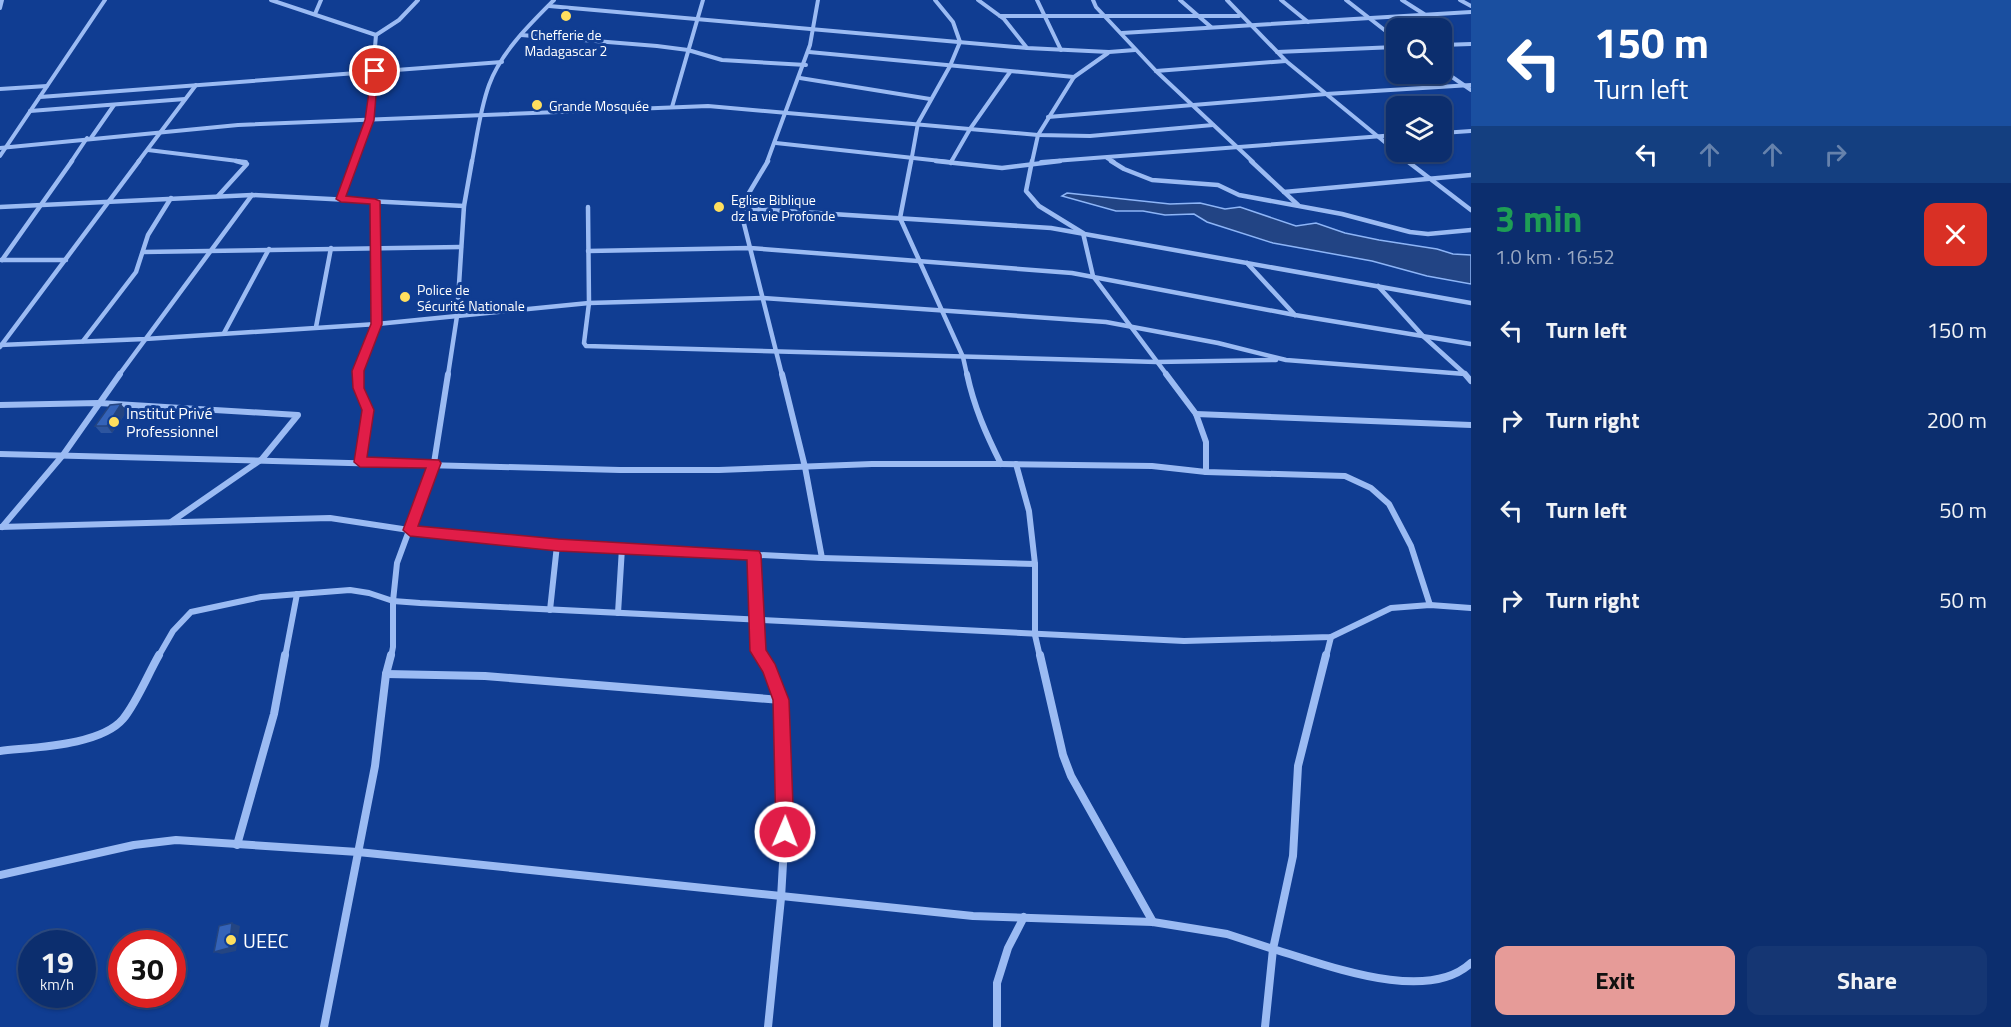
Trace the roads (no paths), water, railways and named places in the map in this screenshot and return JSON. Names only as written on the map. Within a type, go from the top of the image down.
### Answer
[{"type":"street","points":[[0,8],[3,0]]},
{"type":"street","points":[[0,156],[105,0]]},
{"type":"street","points":[[271,0],[376,35]]},
{"type":"street","points":[[315,15],[321,0]]},
{"type":"street","points":[[376,35],[399,20],[417,0]]},
{"type":"street","points":[[324,1027],[375,766],[386,674],[393,647],[393,601],[397,562],[434,463],[457,316],[464,206],[480,117],[490,83],[502,62],[521,35],[554,0]]},
{"type":"street","points":[[672,107],[703,0]]},
{"type":"street","points":[[818,0],[816,29],[806,65],[784,112],[776,143],[761,175],[740,208],[805,466],[822,558]]},
{"type":"street","points":[[934,0],[953,22],[960,42],[950,66],[918,123],[900,218],[963,357],[973,402],[983,429],[1001,464]]},
{"type":"street","points":[[978,0],[1000,16],[1028,48]]},
{"type":"street","points":[[1037,0],[1061,50]]},
{"type":"street","points":[[1094,0],[1096,7],[1135,50],[1299,206]]},
{"type":"street","points":[[1180,0],[1211,27]]},
{"type":"street","points":[[1227,0],[1239,16],[1286,61],[1427,179],[1471,210]]},
{"type":"street","points":[[1281,0],[1308,22]]},
{"type":"street","points":[[1346,0],[1386,32]]},
{"type":"street","points":[[1402,0],[1424,14]]},
{"type":"street","points":[[1460,0],[1471,6]]},
{"type":"street","points":[[549,6],[1028,48],[1109,52],[1135,50]]},
{"type":"street","points":[[1122,33],[1471,12]]},
{"type":"street","points":[[1000,16],[1239,16]]},
{"type":"street","points":[[341,199],[369,120],[375,71],[376,35]]},
{"type":"street","points":[[521,35],[688,50],[738,62],[806,65]]},
{"type":"street","points":[[1452,45],[1471,44]]},
{"type":"street","points":[[1276,52],[1386,47]]},
{"type":"street","points":[[810,52],[1074,77]]},
{"type":"street","points":[[1109,52],[1074,77],[1048,117],[1038,135],[1026,191],[1039,206],[1083,233],[1093,276],[1196,414],[1206,442],[1206,472]]},
{"type":"street","points":[[1156,71],[1286,61]]},
{"type":"street","points":[[40,97],[502,62]]},
{"type":"street","points":[[951,163],[970,129],[1010,72]]},
{"type":"street","points":[[1452,77],[1471,90]]},
{"type":"street","points":[[800,78],[930,99]]},
{"type":"street","points":[[1,346],[196,85]]},
{"type":"street","points":[[1048,117],[1326,94],[1471,85]]},
{"type":"street","points":[[0,89],[46,86]]},
{"type":"street","points":[[30,111],[185,99]]},
{"type":"street","points":[[1,260],[114,105]]},
{"type":"street","points":[[0,148],[238,125],[480,117],[672,107],[740,107],[1038,135],[1090,136],[1213,124]]},
{"type":"street","points":[[1452,132],[1471,131]]},
{"type":"street","points":[[776,143],[1002,168],[1031,163],[1386,136]]},
{"type":"street","points":[[148,150],[246,162],[245,168],[218,196]]},
{"type":"street","points":[[1106,158],[1124,169],[1152,180],[1212,184],[1239,195],[1299,206],[1410,232],[1428,234],[1471,230]]},
{"type":"street","points":[[1284,192],[1471,175]]},
{"type":"street","points":[[0,207],[252,195],[464,206]]},
{"type":"street","points":[[1,528],[63,455],[145,339],[252,195]]},
{"type":"street","points":[[83,341],[143,261],[143,252],[150,233],[171,198]]},
{"type":"street","points":[[360,462],[368,410],[358,388],[358,371],[377,324],[375,201]]},
{"type":"street","points":[[588,207],[589,303],[584,343],[586,345],[1157,362],[1286,360],[1464,374]]},
{"type":"street","points":[[740,208],[1051,228],[1471,303]]},
{"type":"street","points":[[316,327],[332,248]]},
{"type":"street","points":[[143,252],[212,249],[461,248]]},
{"type":"street","points":[[588,251],[750,248],[1072,273],[1295,315],[1471,344]]},
{"type":"street","points":[[224,333],[269,249]]},
{"type":"street","points":[[1,260],[66,260]]},
{"type":"street","points":[[1246,262],[1295,315]]},
{"type":"street","points":[[1378,286],[1423,336],[1471,381]]},
{"type":"street","points":[[1,346],[377,324],[589,303],[763,298],[1132,326],[1286,360]]},
{"type":"street","points":[[0,405],[99,403],[298,415],[296,421],[262,459],[170,522]]},
{"type":"street","points":[[1196,414],[1471,425]]},
{"type":"street","points":[[0,454],[434,463],[620,470],[719,470],[872,464],[1152,466],[1206,472],[1345,476],[1371,488],[1389,504],[1411,546],[1430,605]]},
{"type":"street","points":[[1016,464],[1029,511],[1035,564],[1035,634],[1063,755],[1071,776],[1153,922]]},
{"type":"street","points":[[1,528],[330,518],[410,530],[558,545],[822,558],[1035,564]]},
{"type":"street","points":[[550,610],[558,545]]},
{"type":"street","points":[[618,613],[622,548]]},
{"type":"street","points":[[754,555],[758,651],[770,669],[781,700],[786,811],[781,898],[768,1027]]},
{"type":"street","points":[[0,750],[72,741],[101,734],[122,720],[173,631],[191,612],[223,604],[297,594],[350,590],[369,592],[393,601],[1184,641],[1331,637],[1391,608],[1430,605],[1471,608]]},
{"type":"street","points":[[237,845],[274,714],[297,594]]},
{"type":"street","points":[[1265,1027],[1274,949],[1293,856],[1298,766],[1331,637]]},
{"type":"street","points":[[386,674],[442,673],[712,697],[781,700]]},
{"type":"street","points":[[0,875],[134,845],[176,840],[358,852],[781,898],[973,916],[1153,922],[1227,934],[1391,980],[1438,980],[1461,973],[1471,963]]},
{"type":"street","points":[[997,1027],[997,982],[1008,948],[1024,917]]},
{"type":"water","points":[[1067,193],[1170,204],[1200,203],[1225,209],[1240,207],[1296,226],[1316,223],[1345,233],[1437,249],[1453,254],[1471,255],[1471,284],[1427,276],[1372,261],[1273,243],[1207,222],[1194,214],[1165,215],[1143,211],[1116,211],[1062,196]]},
{"type":"place","name":"Chefferie de Madagascar 2","points":[[566,16]]},
{"type":"place","name":"Grande Mosquée","points":[[537,105]]},
{"type":"place","name":"Eglise Biblique dz la vie Profonde","points":[[719,207]]},
{"type":"place","name":"Police de Sécurité Nationale","points":[[405,297]]},
{"type":"place","name":"Institut Privé Professionnel","points":[[114,422]]},
{"type":"place","name":"UEEC","points":[[231,940]]}]
